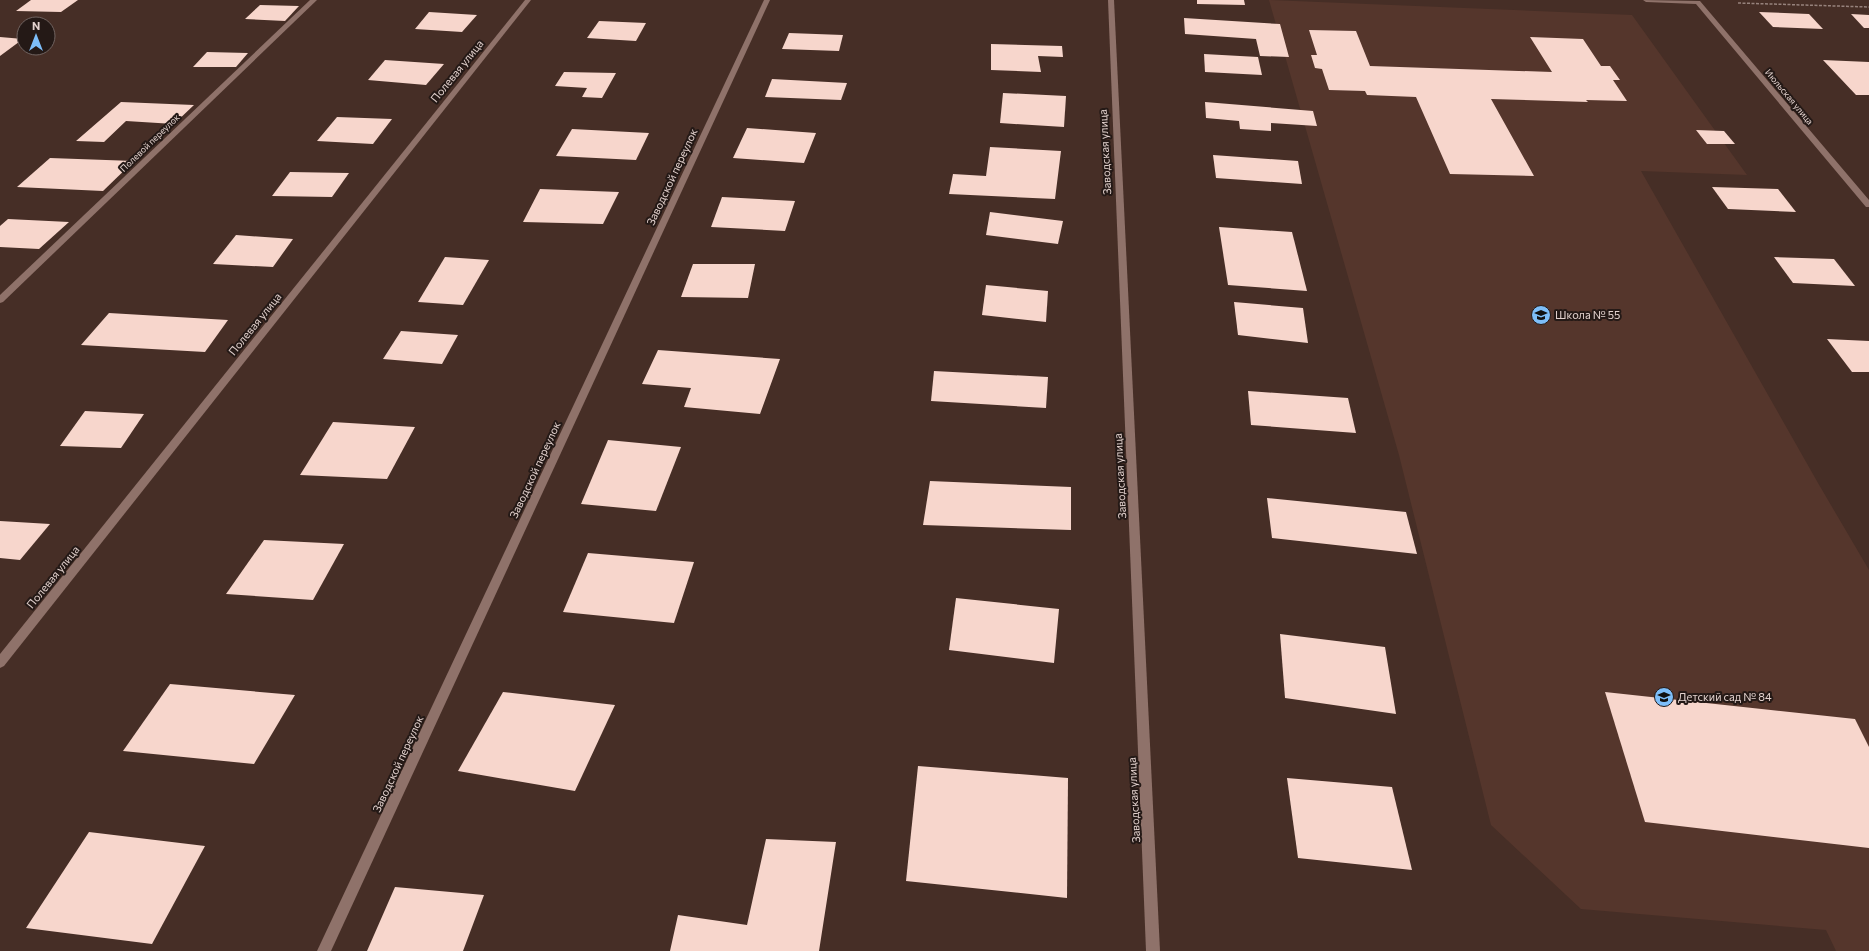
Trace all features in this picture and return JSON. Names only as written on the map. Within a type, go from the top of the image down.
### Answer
[{"type":"street","name":"Полевой переулок","points":[[0,300],[314,0]]},
{"type":"street","name":"Полевая улица","points":[[0,663],[528,0]]},
{"type":"street","name":"Заводской переулок","points":[[324,951],[767,0]]},
{"type":"street","name":"Заводская улица","points":[[1111,0],[1153,951]]},
{"type":"street","points":[[1646,0],[1697,1]]},
{"type":"street","name":"Июльская улица","points":[[1697,1],[1869,205]]},
{"type":"path","points":[[1697,1],[1869,7]]},
{"type":"shaded area","points":[[1269,0],[1632,15],[1747,175],[1641,171],[1869,570],[1869,951],[1836,951],[1826,930],[1581,909],[1491,825],[1399,455]]},
{"type":"building","points":[[31,0],[78,0],[61,12],[16,11]]},
{"type":"building","points":[[1197,0],[1244,0],[1245,5],[1197,4]]},
{"type":"building","points":[[260,5],[299,6],[285,21],[245,19]]},
{"type":"building","points":[[429,12],[477,15],[462,32],[415,29]]},
{"type":"building","points":[[1759,12],[1809,14],[1823,29],[1773,27]]},
{"type":"building","points":[[1851,14],[1869,15],[1869,28],[1864,28]]},
{"type":"building","points":[[1184,18],[1280,24],[1289,57],[1260,56],[1256,39],[1185,34]]},
{"type":"building","points":[[599,21],[646,23],[636,41],[587,38]]},
{"type":"building","points":[[1309,30],[1356,31],[1370,66],[1552,72],[1530,37],[1583,39],[1601,66],[1610,66],[1620,80],[1613,80],[1627,101],[1586,100],[1588,102],[1491,99],[1534,176],[1450,174],[1416,97],[1367,95],[1365,91],[1329,90],[1322,69],[1315,68],[1311,55],[1317,55]]},
{"type":"building","points":[[789,33],[843,35],[839,51],[782,49]]},
{"type":"building","points":[[0,37],[16,38],[16,44],[0,56]]},
{"type":"building","points":[[991,44],[1062,46],[1063,57],[1038,56],[1041,72],[991,70]]},
{"type":"building","points":[[207,52],[248,53],[236,67],[193,67]]},
{"type":"building","points":[[1204,54],[1258,57],[1262,75],[1205,72]]},
{"type":"building","points":[[385,60],[444,64],[426,85],[368,80]]},
{"type":"building","points":[[1823,60],[1869,62],[1869,95],[1856,95]]},
{"type":"building","points":[[564,72],[616,73],[602,98],[582,97],[587,88],[555,86]]},
{"type":"building","points":[[772,79],[847,83],[841,100],[765,97]]},
{"type":"building","points":[[1003,93],[1066,96],[1064,127],[1000,123]]},
{"type":"building","points":[[121,102],[194,105],[174,124],[126,121],[104,142],[76,141]]},
{"type":"building","points":[[1205,102],[1313,111],[1317,126],[1271,123],[1271,131],[1240,129],[1239,121],[1206,118]]},
{"type":"building","points":[[337,117],[392,119],[373,144],[317,141]]},
{"type":"building","points":[[747,128],[816,133],[804,163],[733,158]]},
{"type":"building","points":[[572,129],[649,133],[636,160],[556,156]]},
{"type":"building","points":[[1696,130],[1724,131],[1735,144],[1707,144]]},
{"type":"building","points":[[990,147],[1061,151],[1055,199],[949,194],[953,174],[986,176]]},
{"type":"building","points":[[1213,155],[1298,161],[1302,184],[1216,178]]},
{"type":"building","points":[[50,158],[134,161],[103,191],[17,187]]},
{"type":"building","points":[[290,172],[349,173],[332,197],[272,196]]},
{"type":"building","points":[[1712,187],[1778,189],[1796,212],[1728,209]]},
{"type":"building","points":[[540,189],[619,192],[603,224],[523,222]]},
{"type":"building","points":[[722,197],[795,201],[785,231],[711,227]]},
{"type":"building","points":[[990,212],[1063,221],[1058,244],[986,235]]},
{"type":"building","points":[[8,219],[69,222],[39,249],[0,247],[0,226]]},
{"type":"building","points":[[1219,227],[1292,232],[1307,291],[1228,285]]},
{"type":"building","points":[[236,235],[293,239],[273,267],[213,264]]},
{"type":"building","points":[[445,257],[489,260],[463,305],[418,302]]},
{"type":"building","points":[[1774,257],[1834,259],[1855,286],[1793,283]]},
{"type":"building","points":[[693,264],[755,264],[748,298],[681,297]]},
{"type":"building","points":[[986,285],[1048,291],[1046,322],[982,315]]},
{"type":"building","points":[[1234,302],[1303,308],[1308,343],[1238,335]]},
{"type":"building","points":[[109,313],[228,320],[205,352],[81,345]]},
{"type":"building","points":[[401,331],[458,335],[442,364],[383,359]]},
{"type":"building","points":[[1827,339],[1869,341],[1869,372],[1852,372]]},
{"type":"building","points":[[658,350],[780,359],[760,414],[684,407],[691,388],[642,384]]},
{"type":"building","points":[[934,371],[1048,377],[1046,408],[931,401]]},
{"type":"building","points":[[1248,391],[1348,398],[1356,433],[1251,425]]},
{"type":"building","points":[[85,411],[144,414],[121,448],[60,446]]},
{"type":"building","points":[[333,422],[415,427],[387,479],[300,475]]},
{"type":"building","points":[[608,440],[681,447],[656,511],[581,504]]},
{"type":"building","points":[[930,481],[1071,487],[1071,530],[923,525]]},
{"type":"building","points":[[1267,498],[1406,512],[1417,554],[1272,538]]},
{"type":"building","points":[[0,521],[50,524],[20,560],[0,558]]},
{"type":"building","points":[[264,540],[344,544],[313,600],[226,594]]},
{"type":"building","points":[[588,553],[694,562],[674,623],[563,612]]},
{"type":"building","points":[[956,598],[1059,609],[1054,663],[949,650]]},
{"type":"building","points":[[1280,634],[1385,647],[1396,714],[1285,698]]},
{"type":"building","points":[[170,684],[295,695],[254,764],[123,751]]},
{"type":"building","points":[[503,692],[615,705],[575,791],[458,771]]},
{"type":"building","points":[[1605,692],[1855,719],[1869,747],[1869,848],[1645,822]]},
{"type":"building","points":[[918,766],[1068,778],[1067,898],[906,881]]},
{"type":"building","points":[[1287,778],[1392,787],[1412,870],[1298,858]]},
{"type":"building","points":[[89,832],[205,846],[152,944],[26,928]]},
{"type":"building","points":[[766,839],[836,842],[819,951],[670,951],[678,915],[747,925]]},
{"type":"building","points":[[395,887],[484,895],[463,951],[367,951]]},
{"type":"place","name":"Школа № 55","points":[[1541,315]]},
{"type":"place","name":"Детский сад № 84","points":[[1664,697]]}]
